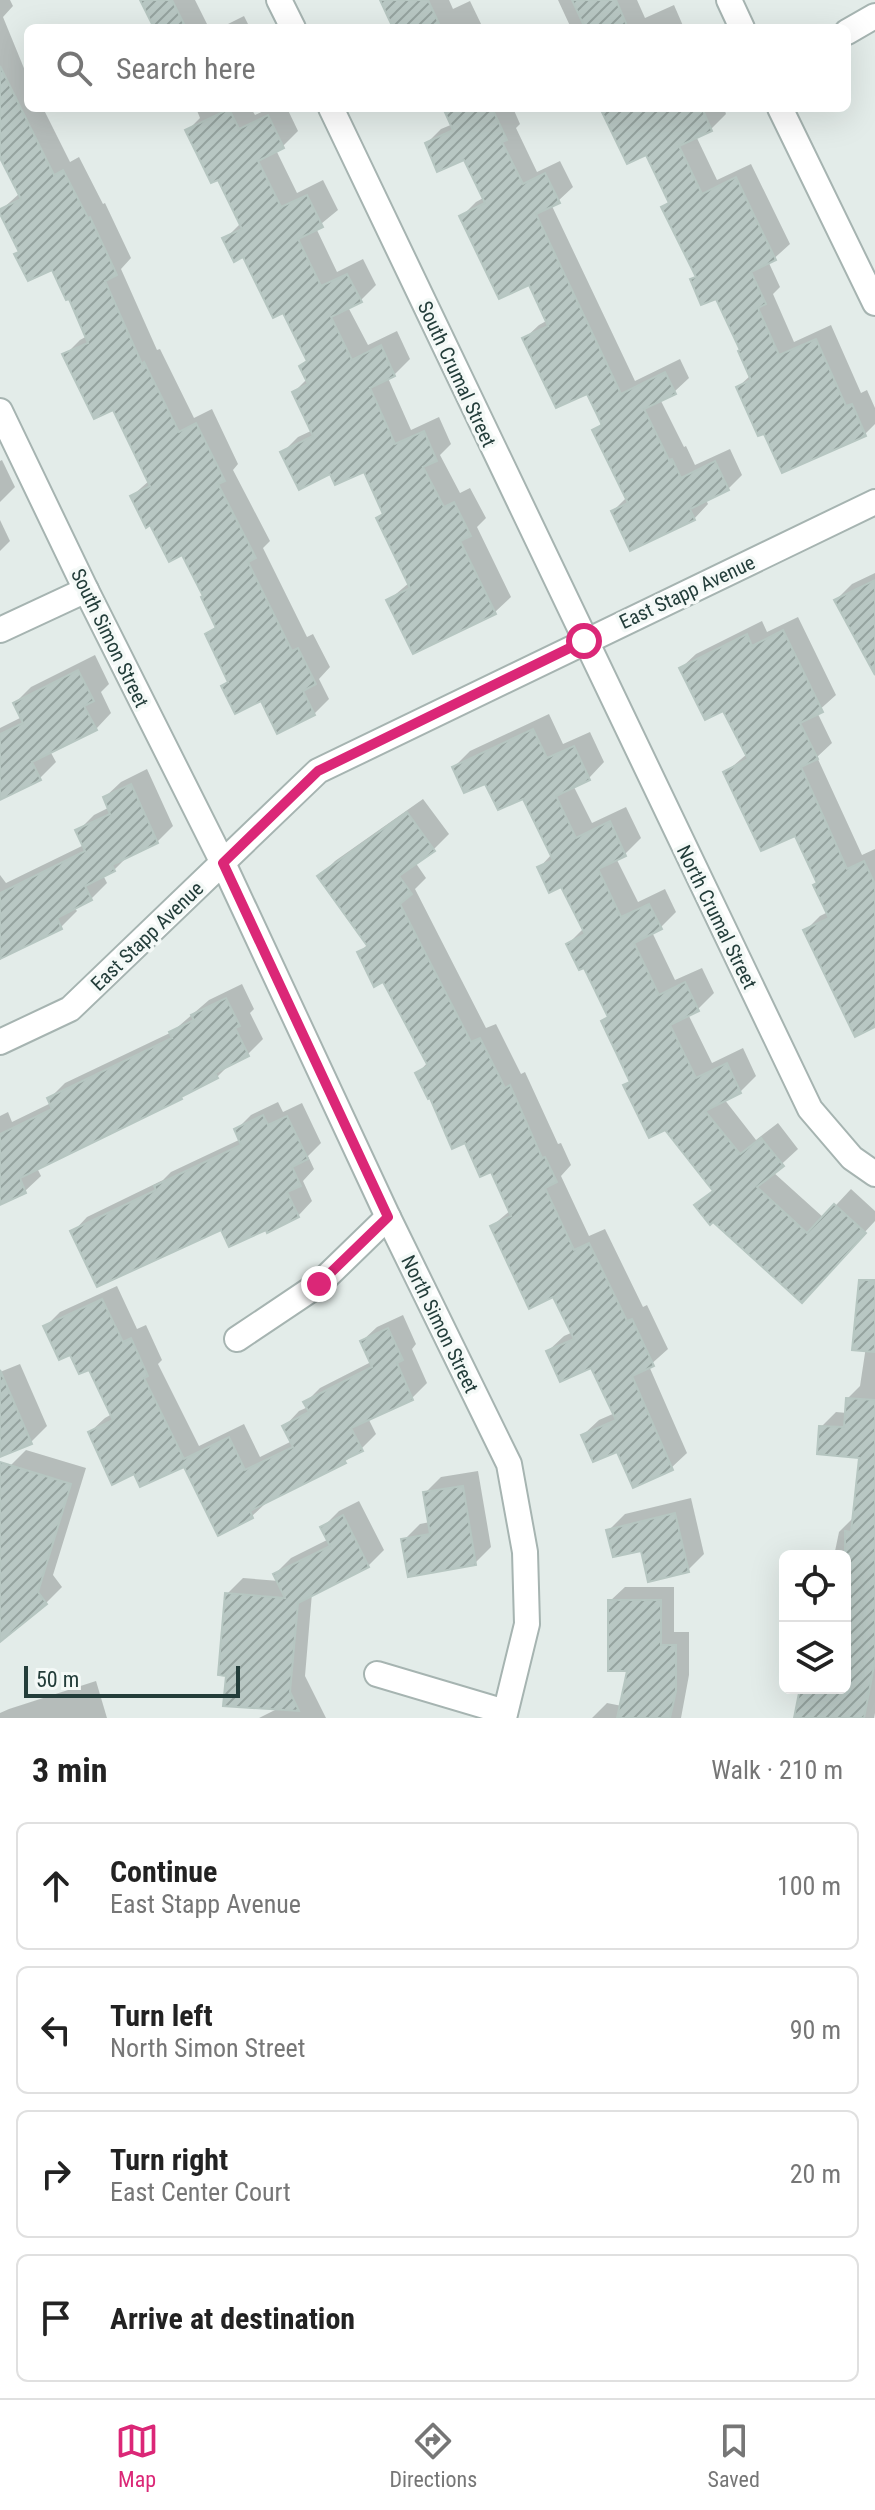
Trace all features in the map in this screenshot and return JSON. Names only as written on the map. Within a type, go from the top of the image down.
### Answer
[{"type":"street","points":[[279,0],[291,24]]},
{"type":"street","points":[[729,0],[740,24]]},
{"type":"street","points":[[851,30],[875,16]]},
{"type":"street","name":"South Crumal Street","points":[[333,112],[584,641]]},
{"type":"street","points":[[782,112],[875,303]]},
{"type":"street","name":"South Simon Street","points":[[0,411],[223,863]]},
{"type":"street","name":"East Stapp Avenue","points":[[0,1042],[70,1009],[318,771],[875,502]]},
{"type":"street","points":[[0,630],[86,590]]},
{"type":"street","name":"North Crumal Street","points":[[584,641],[810,1109],[852,1158],[875,1174]]},
{"type":"street","name":"North Simon Street","points":[[223,863],[388,1217],[509,1464],[525,1552],[527,1624],[505,1715]]},
{"type":"street","points":[[237,1339],[319,1284],[388,1217]]},
{"type":"street","points":[[377,1674],[505,1715]]},
{"type":"building","points":[[140,0],[172,0],[184,24],[152,24]]},
{"type":"building","points":[[380,0],[428,0],[439,24],[391,24]]},
{"type":"building","points":[[572,0],[616,0],[626,24],[583,24]]},
{"type":"building","points":[[0,66],[54,175],[63,170],[90,217],[117,275],[105,281],[142,364],[144,362],[179,432],[196,423],[225,481],[218,484],[256,558],[248,562],[292,651],[298,648],[316,684],[303,691],[315,715],[277,734],[261,701],[235,714],[221,686],[228,682],[205,634],[216,628],[203,596],[182,555],[169,562],[150,525],[146,528],[130,496],[150,486],[113,410],[94,419],[62,354],[88,343],[69,299],[66,300],[52,270],[28,281],[14,254],[19,252],[0,209],[21,199],[0,158]]},
{"type":"building","points":[[223,112],[230,112],[239,129],[268,115],[284,148],[258,161],[281,207],[307,195],[323,227],[298,239],[321,286],[347,274],[362,302],[331,317],[352,360],[381,345],[395,376],[370,388],[395,444],[424,431],[437,461],[423,467],[444,507],[454,502],[471,536],[460,541],[496,614],[413,654],[386,600],[410,588],[376,518],[383,514],[364,472],[335,485],[330,474],[299,490],[280,452],[313,436],[292,392],[308,384],[299,366],[307,361],[283,313],[273,318],[243,257],[234,262],[222,238],[242,229],[218,180],[211,183],[185,130]]},
{"type":"building","points":[[445,112],[494,112],[507,140],[502,142],[523,184],[545,173],[560,203],[536,214],[621,394],[665,372],[676,394],[644,409],[669,460],[672,459],[681,478],[715,461],[729,490],[690,509],[695,520],[630,551],[611,511],[628,503],[592,430],[602,425],[587,394],[556,408],[522,338],[548,326],[529,285],[499,299],[459,216],[485,203],[464,160],[437,172],[425,143],[453,130]]},
{"type":"building","points":[[602,112],[704,112],[712,131],[679,146],[702,194],[736,177],[776,260],[751,272],[766,304],[758,308],[779,355],[816,339],[846,406],[852,404],[866,436],[782,473],[764,434],[758,436],[736,387],[751,380],[740,350],[716,299],[701,305],[690,279],[696,277],[661,207],[669,203],[646,155],[627,164]]},
{"type":"building","points":[[875,580],[875,675],[834,600]]},
{"type":"building","points":[[783,630],[823,712],[800,723],[818,759],[801,767],[847,869],[864,861],[875,884],[875,1027],[855,1037],[803,930],[829,918],[795,836],[761,851],[723,772],[748,759],[723,711],[705,720],[679,668],[747,634],[752,646]]},
{"type":"building","points":[[78,670],[94,701],[84,706],[97,730],[32,762],[41,780],[0,800],[0,734],[23,723],[13,703]]},
{"type":"building","points":[[533,729],[547,758],[574,746],[590,780],[556,796],[576,838],[610,821],[626,856],[598,869],[621,917],[649,904],[662,929],[634,943],[659,995],[685,982],[699,1011],[670,1025],[696,1078],[727,1063],[741,1093],[705,1111],[740,1154],[761,1138],[784,1166],[757,1187],[807,1233],[834,1204],[866,1233],[802,1303],[713,1222],[710,1225],[694,1205],[713,1191],[665,1130],[649,1138],[623,1085],[630,1082],[601,1021],[608,1017],[584,968],[579,970],[566,944],[585,934],[561,887],[549,893],[537,867],[553,860],[523,799],[498,810],[485,784],[464,793],[452,767]]},
{"type":"building","points":[[131,784],[158,843],[112,865],[115,871],[85,886],[92,900],[57,918],[62,929],[0,959],[0,893],[85,851],[75,830],[110,814],[103,797]]},
{"type":"building","points":[[407,812],[435,851],[399,876],[412,894],[400,904],[471,1042],[480,1038],[505,1088],[510,1085],[542,1158],[545,1157],[557,1182],[545,1188],[574,1250],[589,1243],[627,1321],[632,1319],[654,1366],[632,1376],[673,1470],[633,1488],[617,1452],[593,1462],[581,1435],[616,1420],[591,1368],[560,1382],[546,1351],[574,1339],[553,1297],[529,1309],[490,1226],[511,1216],[491,1172],[480,1177],[465,1143],[452,1149],[430,1098],[415,1073],[428,1066],[383,982],[374,987],[357,952],[368,947],[317,876]]},
{"type":"building","points":[[226,998],[240,1026],[235,1028],[249,1056],[215,1073],[218,1078],[182,1099],[20,1178],[26,1193],[0,1205],[0,1134],[52,1109],[47,1098],[172,1038],[169,1032],[194,1020],[191,1015]]},
{"type":"building","points":[[263,1115],[268,1125],[287,1116],[308,1159],[292,1167],[301,1186],[287,1192],[299,1217],[229,1247],[221,1230],[97,1287],[70,1231],[156,1190],[154,1186],[241,1145],[234,1129]]},
{"type":"building","points":[[859,1280],[875,1280],[875,1352],[852,1350]]},
{"type":"building","points":[[102,1299],[123,1342],[131,1338],[148,1376],[144,1378],[184,1459],[229,1437],[245,1470],[293,1447],[282,1426],[309,1412],[303,1402],[372,1367],[360,1341],[388,1328],[403,1360],[397,1363],[413,1400],[351,1428],[363,1451],[344,1460],[346,1463],[250,1511],[253,1518],[218,1536],[184,1467],[140,1487],[134,1474],[112,1485],[88,1432],[113,1420],[89,1370],[79,1374],[70,1355],[59,1360],[43,1326]]},
{"type":"building","points":[[0,1370],[32,1444],[0,1457]]},
{"type":"building","points":[[846,1398],[875,1400],[875,1661],[864,1718],[794,1718],[799,1694],[851,1694],[851,1550],[845,1550],[845,1531],[851,1532],[859,1458],[817,1454],[819,1426],[844,1427]]},
{"type":"building","points":[[0,1462],[71,1484],[38,1592],[47,1604],[0,1642]]},
{"type":"building","points":[[463,1486],[476,1565],[408,1577],[401,1539],[430,1534],[423,1492]]},
{"type":"building","points":[[675,1513],[689,1572],[648,1582],[641,1551],[613,1557],[606,1530]]},
{"type":"building","points":[[343,1515],[369,1567],[298,1603],[290,1692],[299,1711],[223,1706],[226,1676],[218,1675],[225,1593],[285,1598],[273,1574],[330,1546],[320,1527]]},
{"type":"building","points":[[608,1600],[661,1600],[661,1645],[676,1645],[676,1691],[670,1718],[617,1718],[627,1671],[608,1671]]},
{"type":"route","points":[[319,1284],[388,1217],[223,863],[318,771],[584,641]]}]
